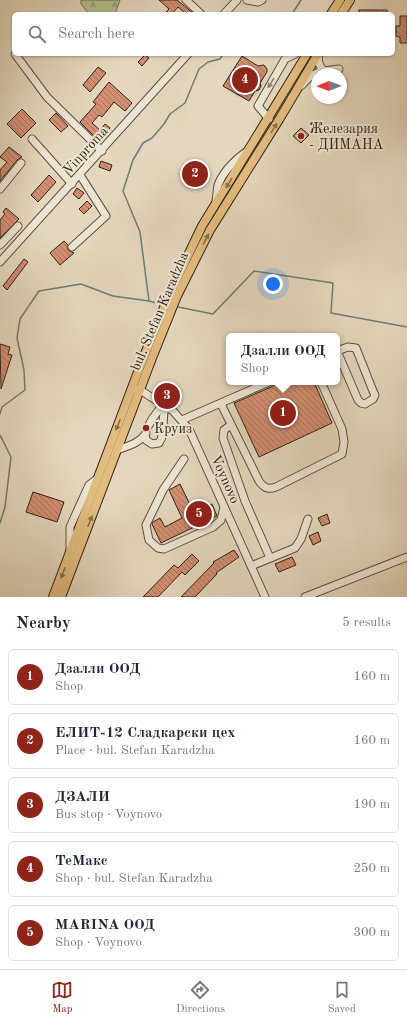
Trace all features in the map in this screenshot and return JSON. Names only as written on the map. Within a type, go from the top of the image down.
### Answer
[{"type":"main road","points":[[332,12],[340,0]]},
{"type":"main road","points":[[342,12],[350,0]]},
{"type":"main road","name":"bul. Stefan Karadzha","points":[[61,597],[118,450],[136,389],[170,293],[202,226],[306,56]]},
{"type":"main road","name":"bul. Stefan Karadzha","points":[[53,597],[98,478],[177,296],[210,230],[317,56]]},
{"type":"street","points":[[186,0],[199,12]]},
{"type":"street","points":[[226,12],[237,0]]},
{"type":"street","points":[[247,0],[258,2],[262,0]]},
{"type":"street","points":[[16,56],[47,97],[102,151]]},
{"type":"street","name":"Vinproma","points":[[0,261],[102,151],[186,56]]},
{"type":"street","points":[[268,119],[258,106],[285,59],[291,56]]},
{"type":"street","points":[[318,56],[319,64],[322,68]]},
{"type":"street","points":[[292,97],[311,75]]},
{"type":"street","points":[[32,139],[72,184]]},
{"type":"street","points":[[215,205],[216,182],[238,158],[249,150]]},
{"type":"street","points":[[0,189],[21,164]]},
{"type":"street","points":[[72,247],[106,216],[80,175]]},
{"type":"street","points":[[0,245],[18,226]]},
{"type":"street","points":[[340,350],[348,346],[356,348],[375,395],[373,399],[365,404],[358,400],[340,358]]},
{"type":"street","points":[[182,420],[262,385]]},
{"type":"street","points":[[221,404],[263,487],[269,490],[342,454],[344,442],[342,429],[322,385]]},
{"type":"street","name":"Voynovo","points":[[136,389],[173,411],[189,429],[265,597]]},
{"type":"street","points":[[149,425],[164,405]]},
{"type":"street","points":[[118,450],[137,442],[146,434],[146,440],[152,444],[159,443],[162,439],[164,430],[164,405]]},
{"type":"street","points":[[231,425],[224,430],[223,438],[245,501],[270,558]]},
{"type":"street","points":[[184,459],[163,490],[146,525],[149,540],[158,548],[164,549],[213,527],[221,520],[224,507]]},
{"type":"street","points":[[70,555],[67,526],[90,485],[98,478]]},
{"type":"street","points":[[251,566],[295,548],[301,539],[308,519]]},
{"type":"street","points":[[305,597],[407,557]]},
{"type":"green space","points":[[81,0],[120,0],[116,12],[87,12],[81,4]]},
{"type":"building","points":[[159,0],[177,0],[192,12],[184,12],[178,7],[174,12],[166,12],[169,9]]},
{"type":"building","points":[[359,10],[387,10],[387,12],[359,12]]},
{"type":"building","points":[[400,16],[407,16],[407,43],[400,43],[400,37],[396,36],[396,26],[400,26]]},
{"type":"building","points":[[144,56],[149,58],[142,66],[138,62]]},
{"type":"building","points":[[242,56],[258,66],[264,65],[267,69],[267,72],[260,83],[261,86],[259,90],[255,91],[249,101],[223,86]]},
{"type":"building","points":[[98,67],[106,73],[90,92],[83,85]]},
{"type":"building","points":[[109,82],[132,103],[125,111],[114,102],[102,117],[99,115],[92,123],[100,130],[105,124],[110,128],[99,141],[80,122],[96,104],[93,102]]},
{"type":"building","points":[[22,109],[36,123],[21,138],[7,124]]},
{"type":"building","points":[[56,113],[68,126],[61,132],[49,120]]},
{"type":"building","name":"Железария - ДИМАНА","points":[[301,128],[309,135],[301,143],[293,136]]},
{"type":"building","points":[[9,147],[22,157],[17,160],[0,181],[0,170],[7,162],[0,157]]},
{"type":"building","points":[[101,161],[112,165],[110,171],[99,167]]},
{"type":"building","points":[[187,162],[208,175],[202,185],[182,172]]},
{"type":"building","points":[[49,175],[56,182],[38,202],[31,195]]},
{"type":"building","points":[[77,188],[84,193],[79,199],[73,194]]},
{"type":"building","points":[[87,201],[92,206],[84,214],[79,209]]},
{"type":"building","points":[[6,208],[19,219],[0,238],[0,220],[5,214],[3,212]]},
{"type":"building","points":[[64,241],[68,245],[68,250],[74,253],[60,265],[50,253]]},
{"type":"building","points":[[24,259],[28,262],[7,290],[3,286]]},
{"type":"building","points":[[0,344],[10,347],[8,354],[12,355],[1,389]]},
{"type":"building","points":[[274,385],[315,385],[332,423],[259,457],[234,403]]},
{"type":"building","points":[[180,484],[194,513],[212,504],[217,516],[161,543],[152,524],[160,518],[165,527],[182,518],[169,490]]},
{"type":"building","points":[[33,492],[64,502],[57,522],[26,512]]},
{"type":"building","points":[[327,514],[330,523],[322,526],[318,518]]},
{"type":"building","points":[[318,532],[321,541],[313,545],[309,536]]},
{"type":"building","points":[[234,550],[239,557],[216,573],[217,574],[195,597],[181,597],[214,563],[213,562]]},
{"type":"building","points":[[192,554],[199,561],[185,575],[182,572],[158,597],[143,597],[174,565],[178,568]]},
{"type":"building","points":[[292,557],[296,565],[279,572],[275,564]]},
{"type":"waterway","points":[[293,12],[301,0]]},
{"type":"waterway","points":[[0,414],[2,407],[25,390],[24,370],[17,338],[20,319],[39,291],[81,284],[113,296],[149,301],[140,232],[123,191],[133,160],[143,143],[152,138],[170,114],[185,103],[199,69],[208,62],[220,59],[222,56]]},
{"type":"waterway","points":[[178,307],[213,314],[254,271],[333,283],[331,313],[407,327]]},
{"type":"waterway","points":[[149,301],[160,304]]},
{"type":"waterway","points":[[0,435],[11,457],[5,507],[0,523]]},
{"type":"place","name":"ТеМакс","points":[[245,80]]},
{"type":"place","name":"Железария - ДИМАНА","points":[[301,136]]},
{"type":"place","name":"ЕЛИТ-12 Сладкарски цех","points":[[195,174]]},
{"type":"place","name":"ДЗАЛИ","points":[[167,396]]},
{"type":"place","name":"Дзалли ООД","points":[[283,413]]},
{"type":"place","name":"Круиз","points":[[146,428]]},
{"type":"place","name":"MARINA ООД","points":[[199,514]]}]
